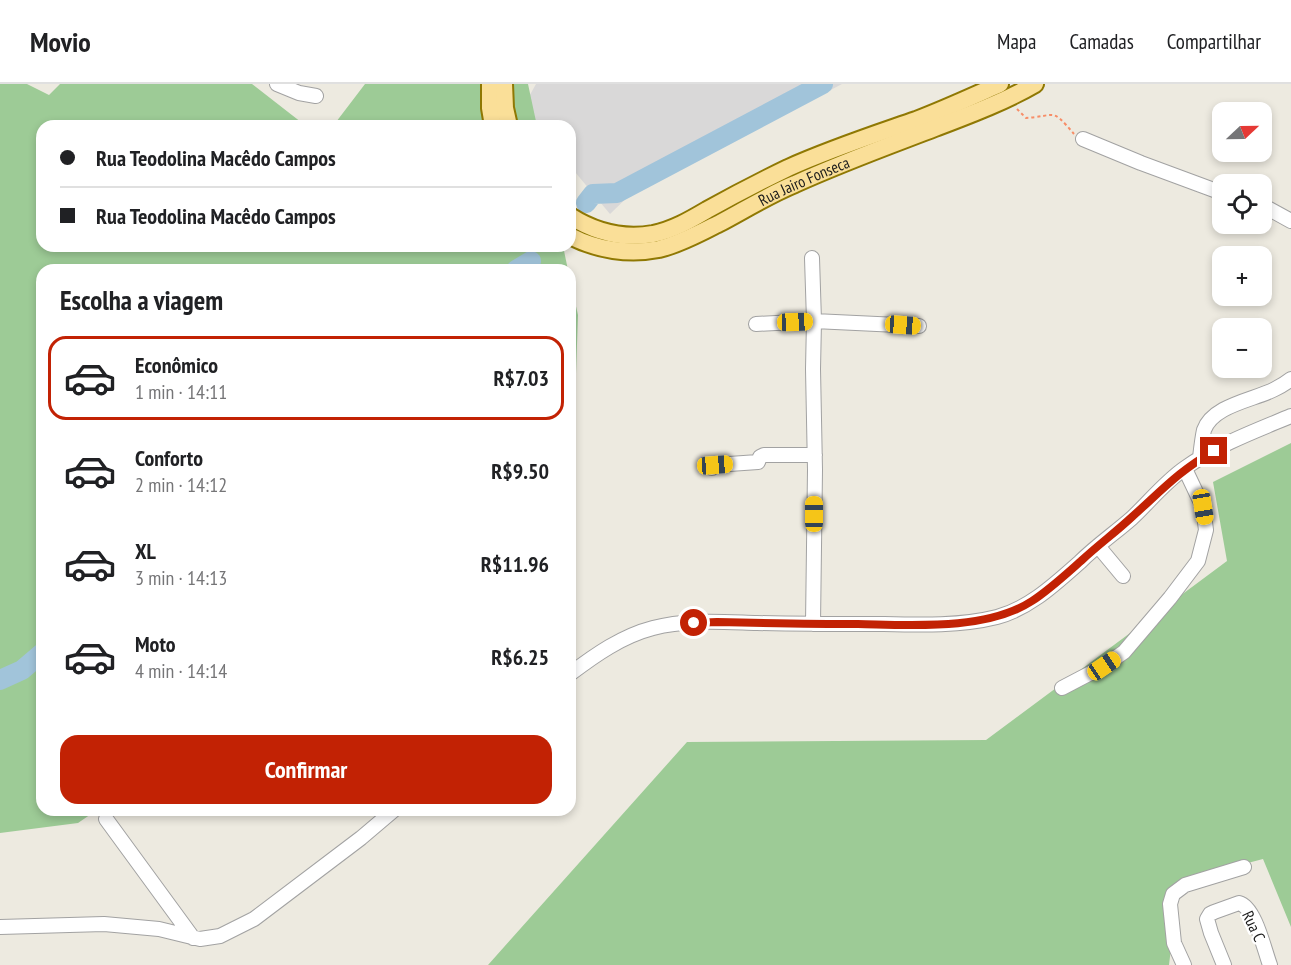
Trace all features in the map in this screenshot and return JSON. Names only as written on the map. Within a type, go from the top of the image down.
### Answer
[{"type":"main road","points":[[490,84],[492,120]]},
{"type":"main road","points":[[504,84],[508,120]]},
{"type":"main road","name":"Rua Jairo Fonseca","points":[[576,220],[599,230],[617,234],[637,236],[656,233],[691,219],[748,188],[824,153],[924,117],[1004,91],[1035,84]]},
{"type":"main road","name":"Rua Jairo Fonseca","points":[[576,238],[614,250],[648,250],[672,245],[702,232],[793,184],[987,108],[1004,91]]},
{"type":"street","points":[[277,84],[291,91],[316,96]]},
{"type":"street","points":[[1083,139],[1212,189]]},
{"type":"street","points":[[1272,211],[1291,221]]},
{"type":"street","points":[[812,258],[815,454],[813,624]]},
{"type":"street","points":[[756,324],[814,321],[919,326]]},
{"type":"street","points":[[1200,458],[1204,430],[1210,420],[1223,410],[1274,390],[1291,379]]},
{"type":"street","points":[[576,669],[612,645],[654,627],[717,622],[910,625],[956,623],[975,621],[1014,611],[1054,584],[1185,468],[1227,444],[1291,416]]},
{"type":"street","points":[[711,468],[715,465],[758,462],[764,455],[815,454]]},
{"type":"street","points":[[1062,687],[1104,666],[1124,652],[1198,561],[1206,530],[1203,507],[1185,468]]},
{"type":"street","points":[[1098,546],[1123,576]]},
{"type":"street","points":[[0,927],[104,924],[145,927],[193,938],[207,939],[220,936],[254,919],[387,816]]},
{"type":"street","points":[[106,819],[193,938]]},
{"type":"street","points":[[1184,965],[1174,943],[1170,904],[1173,894],[1185,885],[1244,867]]},
{"type":"street","name":"Rua C","points":[[1224,965],[1207,919],[1214,912],[1239,903],[1245,905],[1251,913],[1270,965]]},
{"type":"path","points":[[1004,91],[1026,118],[1056,115],[1075,135],[1083,139]]},
{"type":"shaded area","points":[[536,84],[842,84],[793,110],[760,117],[738,132],[726,146],[639,186],[610,214],[576,173],[576,120],[534,120],[526,102]]},
{"type":"green space","points":[[0,84],[27,84],[49,95],[60,84],[252,84],[298,120],[36,120],[36,252],[564,252],[567,264],[36,264],[36,816],[88,816],[78,823],[0,833]]},
{"type":"green space","points":[[365,84],[528,84],[536,120],[338,120]]},
{"type":"green space","points":[[576,306],[578,315],[576,374]]},
{"type":"green space","points":[[1291,443],[1291,927],[1263,859],[1179,881],[1169,965],[488,965],[687,742],[986,740],[1227,561],[1213,482]]},
{"type":"waterway","points":[[586,203],[593,194],[617,193],[823,84]]},
{"type":"waterway","points":[[526,264],[531,261]]},
{"type":"waterway","points":[[0,680],[22,670],[36,658]]},
{"type":"route","points":[[694,623],[910,625],[975,621],[1009,613],[1032,601],[1054,584],[1131,518],[1171,479],[1214,451]]}]
